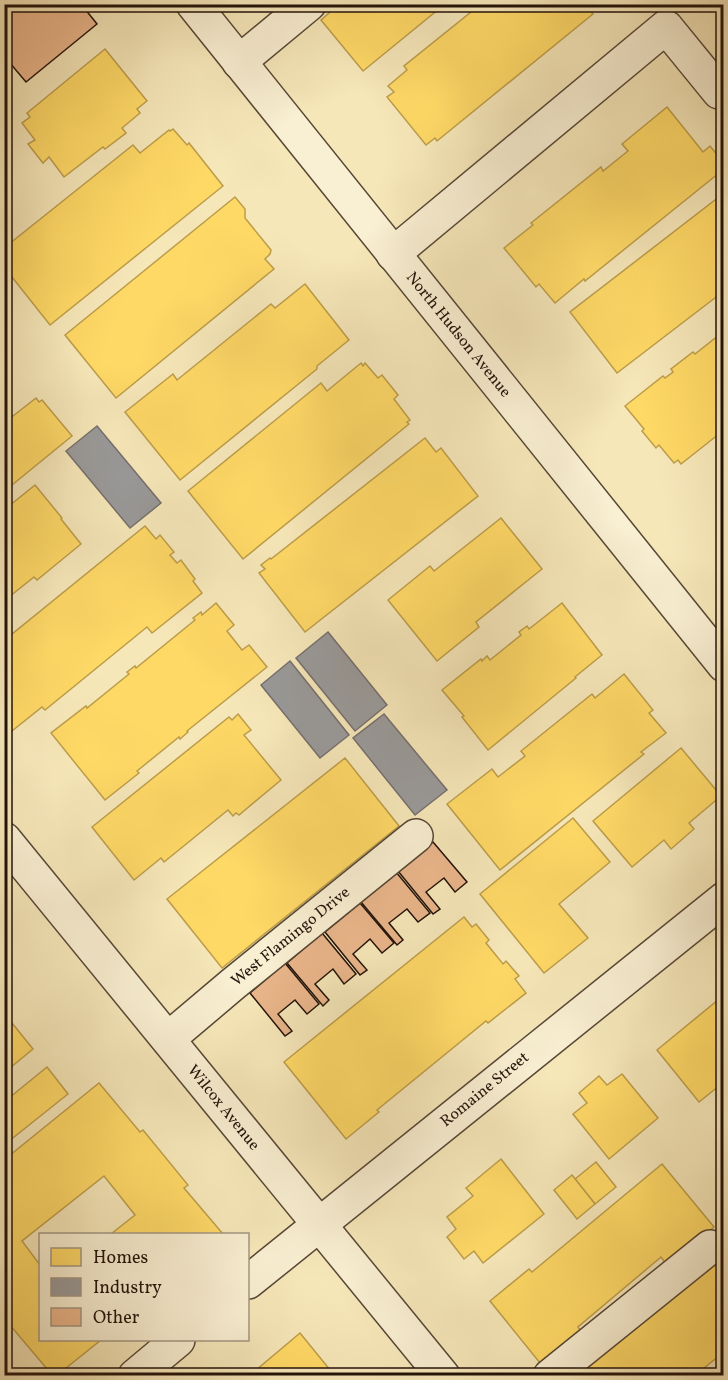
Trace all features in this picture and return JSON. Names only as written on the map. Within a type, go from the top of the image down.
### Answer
[{"type":"street","name":"North Hudson Avenue","points":[[193,4],[723,665]]},
{"type":"street","points":[[239,62],[309,4]]},
{"type":"street","points":[[393,254],[666,27],[719,92],[723,88]]},
{"type":"street","name":"West Flamingo Drive","points":[[168,1039],[416,836]]},
{"type":"street","name":"Wilcox Avenue","points":[[4,839],[443,1376]]},
{"type":"street","name":"Romaine Street","points":[[249,1281],[723,899]]},
{"type":"street","points":[[550,1376],[710,1247]]},
{"type":"street","points":[[135,1376],[177,1341]]},
{"type":"building: Homes","points":[[336,4],[445,4],[363,71],[321,20],[337,6]]},
{"type":"building: Homes","points":[[481,4],[585,4],[593,14],[437,141],[435,138],[426,145],[387,97],[394,92],[388,86],[407,70],[404,66]]},
{"type":"building: Homes","points":[[105,49],[147,101],[137,109],[140,113],[122,128],[126,133],[105,149],[103,147],[64,177],[49,157],[43,163],[28,144],[35,140],[22,123],[30,117],[27,113]]},
{"type":"building: Homes","points":[[667,107],[703,152],[710,146],[724,163],[724,169],[555,303],[539,284],[536,287],[504,248],[533,225],[531,223],[601,167],[603,171],[628,151],[622,144]]},
{"type":"building: Homes","points":[[173,129],[187,145],[189,143],[223,186],[50,325],[4,267],[4,248],[133,145],[140,153]]},
{"type":"building: Homes","points":[[724,193],[724,291],[617,373],[570,312]]},
{"type":"building: Homes","points":[[235,197],[245,209],[245,218],[271,250],[265,259],[274,269],[116,398],[65,335]]},
{"type":"building: Homes","points":[[305,284],[349,340],[317,366],[317,369],[180,480],[125,412],[173,374],[177,380],[271,304],[275,308]]},
{"type":"building: Homes","points":[[724,331],[724,430],[681,464],[678,460],[674,463],[659,445],[656,448],[625,406],[663,376],[665,378],[673,372],[671,369],[693,352],[695,354]]},
{"type":"building: Homes","points":[[361,363],[363,366],[365,363],[378,378],[382,375],[398,395],[394,399],[410,420],[407,422],[409,424],[243,559],[188,491],[321,383],[327,391]]},
{"type":"building: Homes","points":[[36,398],[39,402],[42,400],[72,436],[12,485],[4,475],[4,423]]},
{"type":"building: Homes","points":[[425,438],[436,452],[441,448],[478,496],[305,632],[259,573],[265,569],[261,565]]},
{"type":"building: Homes","points":[[35,485],[81,544],[37,580],[34,577],[4,601],[4,510]]},
{"type":"building: Homes","points":[[501,518],[542,569],[476,622],[479,627],[437,661],[388,600],[430,566],[434,571]]},
{"type":"building: Homes","points":[[145,526],[156,539],[160,535],[174,552],[170,555],[177,563],[181,560],[202,593],[152,633],[147,627],[45,710],[42,707],[12,731],[4,721],[4,644],[8,642],[6,639]]},
{"type":"building: Homes","points":[[216,603],[234,625],[227,631],[242,650],[249,645],[267,667],[180,739],[179,737],[137,771],[139,773],[105,800],[51,733],[86,706],[87,708],[129,674],[127,672],[135,666],[136,668],[195,620],[193,618],[201,612],[202,615]]},
{"type":"building: Homes","points":[[562,603],[602,655],[488,750],[442,690],[481,659],[482,661],[487,656],[490,660],[521,635],[519,632],[527,626],[529,629]]},
{"type":"building: Homes","points":[[624,674],[653,710],[649,713],[666,733],[641,752],[644,754],[500,870],[447,804],[492,769],[498,777],[525,756],[521,751],[592,694],[595,698]]},
{"type":"building: Homes","points":[[238,714],[251,730],[244,735],[281,780],[239,815],[236,813],[233,816],[228,810],[164,862],[161,858],[134,880],[92,827],[229,717],[232,720]]},
{"type":"building: Homes","points":[[681,748],[721,796],[689,823],[694,829],[671,849],[664,840],[632,867],[593,821]]},
{"type":"building: Homes","points":[[345,758],[399,826],[222,968],[167,899]]},
{"type":"building: Homes","points":[[573,818],[610,862],[559,904],[588,938],[544,973],[480,894]]},
{"type":"building: Homes","points":[[464,917],[472,927],[476,924],[489,940],[486,943],[503,964],[506,961],[519,976],[515,979],[526,993],[488,1023],[486,1021],[377,1110],[379,1112],[346,1139],[284,1062]]},
{"type":"building: Homes","points":[[724,995],[724,1082],[699,1102],[657,1050]]},
{"type":"building: Homes","points":[[12,1023],[33,1049],[4,1073],[4,1029]]},
{"type":"building: Homes","points":[[47,1067],[68,1094],[4,1145],[4,1102]]},
{"type":"building: Homes","points":[[622,1074],[658,1118],[609,1159],[573,1114],[587,1103],[579,1093],[599,1076],[607,1085]]},
{"type":"building: Homes","points":[[99,1083],[140,1132],[143,1130],[188,1185],[184,1188],[222,1233],[112,1233],[135,1215],[104,1176],[22,1241],[39,1264],[39,1341],[100,1341],[53,1376],[4,1318],[4,1160]]},
{"type":"building: Homes","points":[[501,1159],[544,1214],[483,1263],[474,1251],[464,1259],[447,1237],[456,1229],[447,1217],[473,1196],[466,1188]]},
{"type":"building: Homes","points":[[596,1162],[616,1187],[595,1204],[575,1179]]},
{"type":"building: Homes","points":[[662,1164],[714,1227],[667,1265],[661,1257],[578,1327],[580,1330],[540,1363],[490,1301],[529,1269],[532,1272]]},
{"type":"building: Homes","points":[[572,1175],[595,1204],[577,1219],[554,1190]]},
{"type":"building: Homes","points":[[724,1252],[724,1352],[694,1376],[572,1376]]},
{"type":"building: Homes","points":[[300,1333],[335,1376],[249,1376]]},
{"type":"building: Industry","points":[[97,426],[161,503],[130,528],[66,451]]},
{"type":"building: Industry","points":[[328,632],[387,705],[355,731],[296,658]]},
{"type":"building: Industry","points":[[290,661],[349,735],[320,758],[261,685]]},
{"type":"building: Industry","points":[[384,714],[447,790],[415,815],[353,738]]},
{"type":"building: Other","points":[[12,4],[81,4],[97,24],[26,82],[4,56],[4,11]]},
{"type":"building: Other","points":[[433,842],[467,882],[455,892],[444,878],[426,892],[440,909],[433,914],[398,871]]},
{"type":"building: Other","points":[[396,872],[430,913],[418,922],[407,909],[389,923],[403,940],[397,945],[361,902]]},
{"type":"building: Other","points":[[360,903],[394,943],[382,953],[370,939],[353,954],[367,970],[360,975],[325,932]]},
{"type":"building: Other","points":[[322,933],[356,974],[344,984],[333,969],[315,984],[329,1000],[323,1006],[287,963]]},
{"type":"building: Other","points":[[285,963],[319,1004],[307,1014],[295,1000],[278,1014],[292,1031],[285,1036],[250,993]]}]
